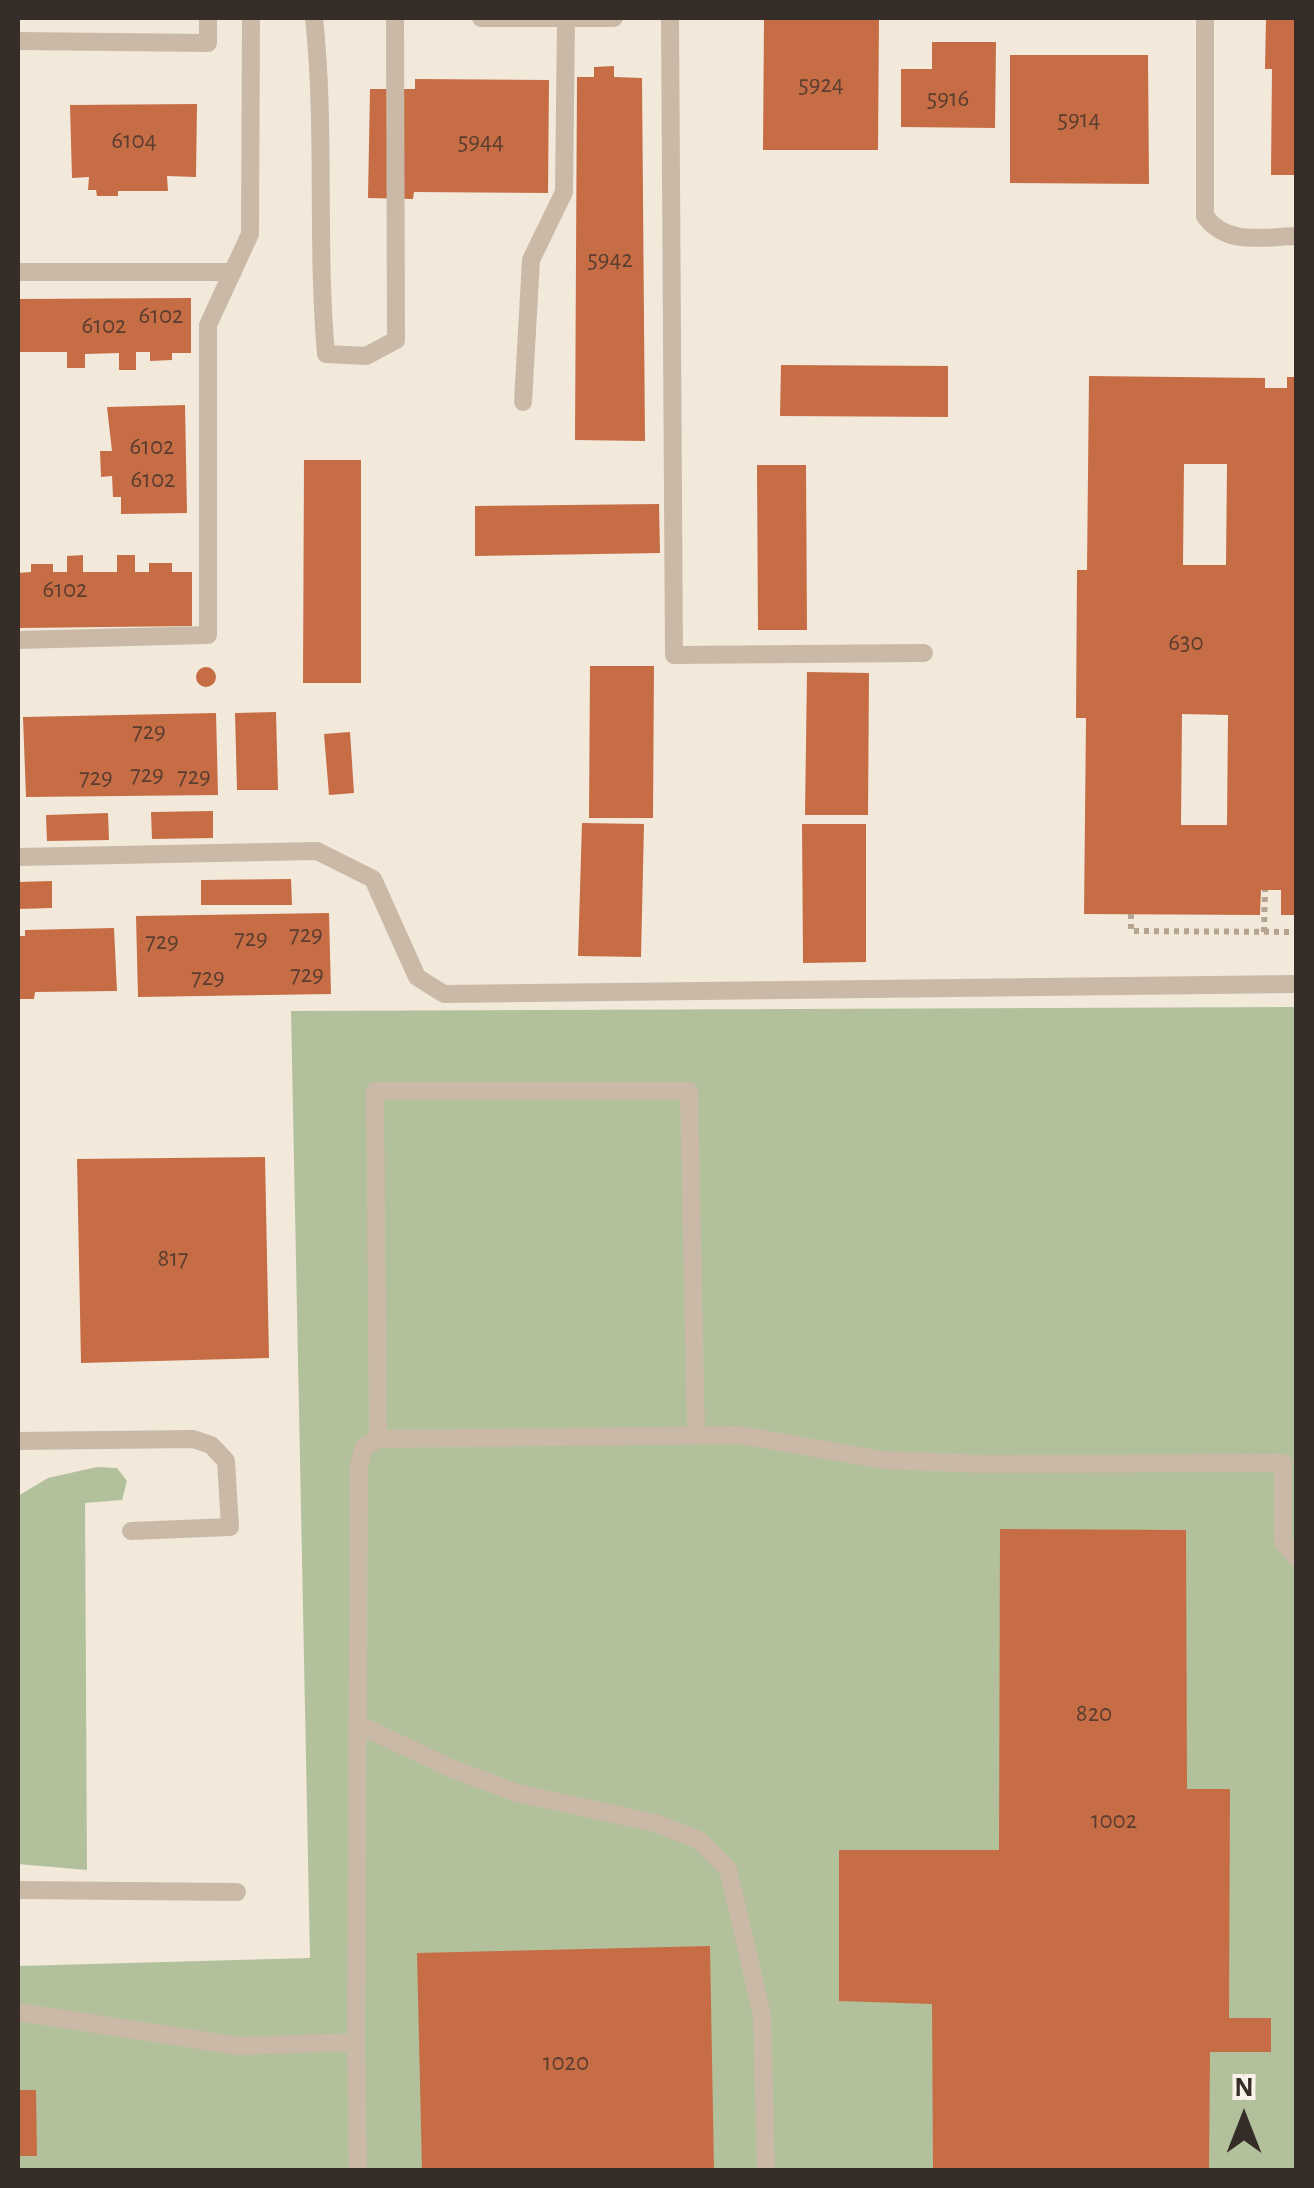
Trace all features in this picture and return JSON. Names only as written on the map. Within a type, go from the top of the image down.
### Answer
[{"type":"lane","points":[[18,40],[208,42],[208,18]]},
{"type":"lane","points":[[18,640],[208,635],[208,325],[250,234],[251,18]]},
{"type":"lane","points":[[314,18],[321,83],[321,296],[326,354],[366,356],[396,340],[395,18]]},
{"type":"lane","points":[[481,18],[614,18]]},
{"type":"lane","points":[[670,18],[674,654],[924,653]]},
{"type":"lane","points":[[1205,18],[1206,216],[1213,227],[1234,238],[1296,236]]},
{"type":"lane","points":[[523,402],[531,260],[564,192],[566,20]]},
{"type":"lane","points":[[18,272],[233,272]]},
{"type":"lane","points":[[18,857],[317,851],[373,878],[417,977],[444,994],[1296,984]]},
{"type":"lane","points":[[378,1439],[375,1091],[689,1091],[696,1435]]},
{"type":"lane","points":[[358,2170],[358,1466],[364,1447],[378,1439],[740,1435],[883,1460],[982,1464],[1282,1463],[1283,1542],[1296,1557]]},
{"type":"lane","points":[[18,1441],[193,1439],[210,1446],[226,1461],[230,1527],[132,1531]]},
{"type":"lane","points":[[357,1724],[453,1769],[517,1793],[655,1824],[699,1840],[728,1869],[762,2015],[766,2170]]},
{"type":"lane","points":[[18,1890],[237,1892]]},
{"type":"lane","points":[[18,2012],[239,2046],[356,2042]]},
{"type":"path","points":[[1264,932],[1265,890]]},
{"type":"path","points":[[1131,914],[1131,931],[1296,932]]},
{"type":"green space","points":[[1296,1007],[1296,2170],[18,2170],[18,1966],[310,1958],[291,1011]]},
{"type":"green space","points":[[97,1467],[117,1468],[127,1481],[122,1500],[85,1503],[87,1870],[18,1864],[18,1496],[48,1478]]},
{"type":"building","points":[[764,18],[879,18],[878,150],[763,150]]},
{"type":"building","points":[[1266,18],[1296,18],[1296,175],[1271,175],[1272,69],[1265,69]]},
{"type":"building","points":[[932,42],[996,42],[995,128],[901,127],[901,69],[932,69]]},
{"type":"building","points":[[1010,55],[1148,55],[1149,184],[1010,183]]},
{"type":"building","points":[[614,66],[614,77],[642,78],[645,441],[575,440],[577,77],[594,77],[594,67]]},
{"type":"building","points":[[415,79],[549,80],[548,193],[414,192],[413,199],[368,198],[370,89],[415,89]]},
{"type":"building","points":[[197,104],[196,177],[167,176],[168,191],[118,191],[118,196],[97,196],[96,190],[88,190],[89,177],[72,178],[70,105]]},
{"type":"building","points":[[191,298],[191,353],[172,353],[172,360],[150,361],[150,352],[136,352],[136,370],[119,370],[119,353],[85,354],[85,368],[67,368],[67,352],[18,352],[18,299]]},
{"type":"building","points":[[781,365],[948,366],[948,417],[780,416]]},
{"type":"building","points":[[1089,376],[1265,378],[1265,388],[1287,388],[1287,377],[1296,377],[1296,915],[1281,915],[1281,890],[1261,890],[1260,915],[1084,914],[1086,718],[1076,718],[1077,570],[1087,570]],"holes":[[[1184,464],[1227,464],[1226,565],[1183,565]],[[1182,714],[1228,715],[1227,825],[1181,825]]]},
{"type":"building","points":[[185,405],[187,513],[121,514],[121,497],[113,497],[112,476],[101,477],[100,451],[112,451],[107,407]]},
{"type":"building","points":[[304,460],[361,460],[361,683],[303,683]]},
{"type":"building","points":[[757,465],[806,465],[807,630],[758,630]]},
{"type":"building","points":[[659,504],[660,553],[475,556],[475,506]]},
{"type":"building","points":[[83,555],[83,572],[117,572],[117,555],[135,555],[135,572],[149,572],[149,563],[172,563],[172,572],[192,572],[192,626],[18,628],[18,573],[31,572],[31,564],[53,564],[53,572],[67,572],[67,556]]},
{"type":"building","points":[[590,666],[654,666],[653,818],[589,818]]},
{"type":"building","points":[[206,667],[216,677],[206,687],[196,677]]},
{"type":"building","points":[[807,672],[869,673],[868,815],[805,815]]},
{"type":"building","points":[[276,712],[278,790],[237,790],[235,713]]},
{"type":"building","points":[[216,713],[218,795],[26,797],[23,717]]},
{"type":"building","points":[[350,732],[354,793],[329,795],[324,734]]},
{"type":"building","points":[[213,811],[213,838],[152,839],[151,812]]},
{"type":"building","points":[[108,813],[109,840],[47,841],[46,815]]},
{"type":"building","points":[[582,823],[644,824],[641,957],[578,956]]},
{"type":"building","points":[[802,824],[866,824],[866,962],[803,963]]},
{"type":"building","points":[[291,879],[292,905],[201,905],[201,880]]},
{"type":"building","points":[[52,881],[52,908],[18,909],[18,882]]},
{"type":"building","points":[[329,913],[331,994],[138,997],[136,916]]},
{"type":"building","points":[[114,928],[117,991],[35,992],[34,999],[18,999],[18,936],[25,936],[25,930]]},
{"type":"building","points":[[265,1157],[269,1358],[81,1363],[77,1159]]},
{"type":"building","points":[[1000,1529],[1186,1530],[1187,1789],[1230,1789],[1229,2018],[1271,2018],[1271,2052],[1210,2052],[1209,2170],[933,2170],[932,2004],[839,2001],[839,1850],[999,1850]]},
{"type":"building","points":[[710,1946],[714,2170],[422,2170],[417,1953]]},
{"type":"building","points":[[18,2090],[36,2090],[37,2156],[18,2156]]}]
